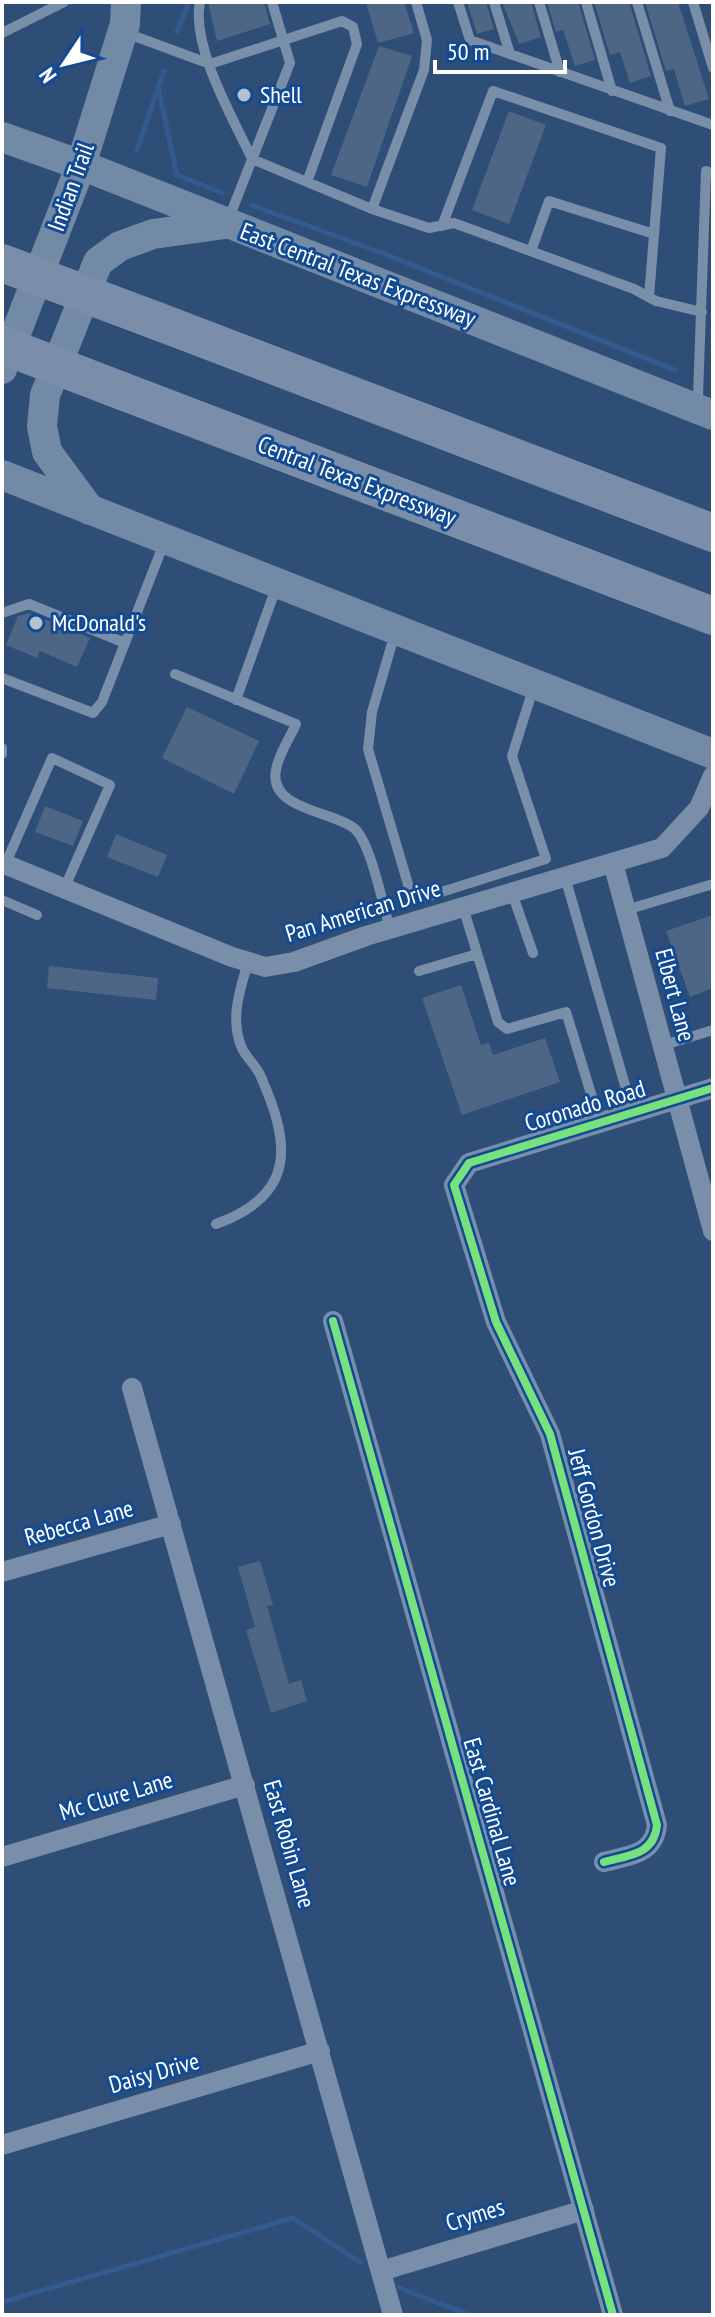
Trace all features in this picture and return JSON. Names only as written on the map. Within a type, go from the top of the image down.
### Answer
[{"type":"highway","points":[[2,263],[713,533]]},
{"type":"highway","name":"Central Texas Expressway","points":[[2,345],[713,616]]},
{"type":"main road","name":"Indian Trail","points":[[2,369],[81,165],[124,17]]},
{"type":"main road","name":"East Central Texas Expressway","points":[[2,137],[81,165],[703,411]]},
{"type":"main road","points":[[90,510],[47,452],[42,426],[45,395],[98,262],[120,246],[153,234],[227,224]]},
{"type":"main road","points":[[2,475],[713,754]]},
{"type":"street","name":"Pan American Drive","points":[[3,864],[265,967],[294,962],[390,929],[662,848],[699,808],[713,776]]},
{"type":"street","name":"Elbert Lane","points":[[613,863],[713,1231]]},
{"type":"street","name":"Coronado Road","points":[[469,1163],[713,1088]]},
{"type":"street","name":"Jeff Gordon Drive","points":[[469,1163],[454,1185],[496,1322],[550,1434],[657,1825],[656,1840],[648,1850],[604,1862]]},
{"type":"street","name":"East Cardinal Lane","points":[[333,1321],[613,2315]]},
{"type":"street","name":"East Robin Lane","points":[[132,1388],[393,2315]]},
{"type":"street","name":"Rebecca Lane","points":[[2,1572],[171,1524]]},
{"type":"street","name":"Mc Clure Lane","points":[[2,1857],[245,1785]]},
{"type":"street","name":"Daisy Drive","points":[[2,2145],[320,2051]]},
{"type":"street","name":"Crymes","points":[[381,2271],[584,2210]]},
{"type":"lane","points":[[2,33],[64,2]]},
{"type":"lane","points":[[200,2],[197,18],[210,64],[252,159],[372,209],[429,228],[454,223],[649,297],[702,312]]},
{"type":"lane","points":[[227,224],[290,63],[272,2]]},
{"type":"lane","points":[[372,209],[424,70],[427,40],[416,2]]},
{"type":"lane","points":[[458,2],[470,40],[713,125]]},
{"type":"lane","points":[[494,2],[510,54]]},
{"type":"lane","points":[[539,2],[560,72]]},
{"type":"lane","points":[[586,2],[612,91]]},
{"type":"lane","points":[[637,2],[670,111]]},
{"type":"lane","points":[[693,2],[713,68]]},
{"type":"lane","points":[[124,17],[210,64],[342,21],[353,27],[357,44],[307,182]]},
{"type":"lane","points":[[442,226],[493,91],[661,148],[649,297]]},
{"type":"lane","points":[[703,411],[698,395],[707,331],[702,312],[706,171],[713,173]]},
{"type":"lane","points":[[531,251],[549,201],[654,234]]},
{"type":"lane","points":[[2,678],[93,713],[102,702],[165,539]]},
{"type":"lane","points":[[236,700],[278,584]]},
{"type":"lane","points":[[2,613],[29,604],[125,643]]},
{"type":"lane","points":[[396,630],[372,712],[368,749],[413,901],[546,859],[512,756],[535,684]]},
{"type":"lane","points":[[175,674],[296,724],[275,772],[278,784],[290,801],[355,830],[364,846],[390,929]]},
{"type":"lane","points":[[3,864],[52,758],[110,785],[64,889]]},
{"type":"lane","points":[[565,877],[633,1113]]},
{"type":"lane","points":[[626,910],[713,884]]},
{"type":"lane","points":[[512,893],[533,953]]},
{"type":"lane","points":[[2,900],[37,915]]},
{"type":"lane","points":[[463,907],[498,1022],[507,1029],[566,1012],[600,1123]]},
{"type":"lane","points":[[419,971],[477,954]]},
{"type":"lane","points":[[216,1224],[246,1214],[278,1180],[283,1136],[260,1074],[241,1046],[234,1007],[248,962]]},
{"type":"lane","points":[[661,1046],[713,1030]]},
{"type":"building","points":[[208,2],[264,2],[270,24],[217,41]]},
{"type":"building","points":[[366,2],[404,2],[414,33],[378,43]]},
{"type":"building","points":[[467,2],[486,2],[494,29],[477,34]]},
{"type":"building","points":[[502,2],[531,2],[541,37],[519,44]]},
{"type":"building","points":[[547,2],[578,2],[595,60],[575,66],[563,30],[556,32]]},
{"type":"building","points":[[594,2],[629,2],[651,76],[630,83],[620,52],[610,55]]},
{"type":"building","points":[[645,2],[678,2],[709,99],[685,106],[674,69],[666,71]]},
{"type":"building","points":[[379,46],[412,56],[367,187],[331,175]]},
{"type":"building","points":[[509,111],[546,125],[509,224],[472,210]]},
{"type":"building","name":"McDonald's","points":[[29,613],[90,638],[77,667],[40,651],[37,658],[6,645],[18,616]]},
{"type":"building","points":[[187,707],[259,741],[234,794],[162,758]]},
{"type":"building","points":[[45,806],[83,821],[73,846],[35,832]]},
{"type":"building","points":[[116,834],[167,855],[158,877],[107,857]]},
{"type":"building","points":[[713,915],[713,988],[690,997],[666,931]]},
{"type":"building","points":[[49,966],[158,978],[156,1000],[47,988]]},
{"type":"building","points":[[461,985],[481,1045],[489,1043],[493,1055],[545,1038],[560,1082],[462,1115],[422,998]]},
{"type":"building","points":[[260,1561],[273,1605],[267,1606],[289,1684],[301,1680],[307,1701],[271,1713],[246,1630],[255,1627],[238,1567]]},
{"type":"waterway","points":[[177,32],[189,2]]},
{"type":"waterway","points":[[137,150],[164,71]]},
{"type":"waterway","points":[[158,87],[177,175],[222,193]]},
{"type":"waterway","points":[[251,205],[382,253],[675,370]]},
{"type":"waterway","points":[[2,2302],[293,2218],[360,2262]]},
{"type":"waterway","points":[[399,2288],[470,2315]]},
{"type":"cycle path","points":[[604,1862],[646,1848],[655,1835],[657,1825],[550,1434],[496,1322],[454,1185],[469,1163],[713,1088]]},
{"type":"cycle path","points":[[333,1321],[613,2315]]},
{"type":"place","name":"Shell","points":[[244,95]]},
{"type":"place","name":"McDonald's","points":[[36,623]]}]
